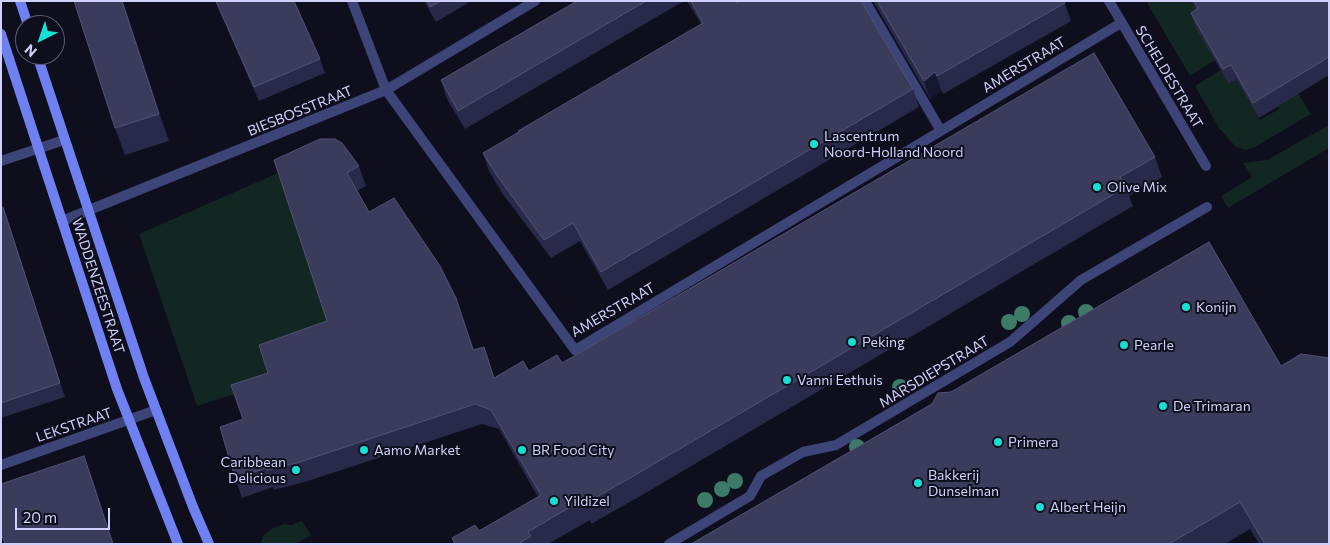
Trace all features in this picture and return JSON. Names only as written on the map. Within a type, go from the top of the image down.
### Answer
[{"type":"main road","points":[[20,1],[25,15]]},
{"type":"main road","name":"WADDENZEESTRAAT","points":[[1,34],[114,380],[178,544]]},
{"type":"main road","name":"WADDENZEESTRAAT","points":[[40,65],[156,410],[193,507],[210,544]]},
{"type":"street","points":[[352,1],[386,90]]},
{"type":"street","name":"BIESBOSSTRAAT","points":[[62,221],[89,212],[386,90],[535,1]]},
{"type":"street","points":[[865,1],[941,131]]},
{"type":"street","name":"SCHELDESTRAAT","points":[[1109,1],[1206,166]]},
{"type":"street","name":"AMERSTRAAT","points":[[386,90],[575,350],[1122,23]]},
{"type":"street","points":[[1,161],[64,140]]},
{"type":"street","name":"MARSDIEPSTRAAT","points":[[669,544],[750,496],[761,476],[803,452],[836,445],[1010,342],[1081,280],[1207,207]]},
{"type":"street","name":"LEKSTRAAT","points":[[1,465],[156,410]]},
{"type":"green space","points":[[1146,1],[1191,1],[1198,13],[1215,60],[1190,76]]},
{"type":"green space","points":[[1221,70],[1236,79],[1260,120],[1279,109],[1274,100],[1298,93],[1311,114],[1255,147],[1245,150],[1236,147],[1219,128],[1195,86]]},
{"type":"green space","points":[[1329,125],[1329,148],[1228,208],[1221,196],[1252,177],[1243,163],[1267,160]]},
{"type":"green space","points":[[278,173],[335,342],[272,382],[197,406],[139,234]]},
{"type":"green space","points":[[302,521],[311,535],[296,544],[261,544],[263,536],[273,528]]},
{"type":"building","points":[[74,1],[122,1],[159,114],[115,128]]},
{"type":"building","points":[[216,1],[294,1],[320,59],[254,87]]},
{"type":"building","points":[[427,1],[441,1],[430,7]]},
{"type":"building","points":[[577,1],[646,1],[458,111],[441,80]]},
{"type":"building","points":[[691,1],[736,1],[737,3],[740,1],[861,1],[913,89],[601,272],[573,223],[544,240],[483,153],[703,23]]},
{"type":"building","points":[[877,1],[1064,1],[1065,3],[937,76],[935,72],[924,81]]},
{"type":"building","points":[[1194,1],[1329,1],[1329,57],[1253,103],[1231,65],[1223,69],[1191,13],[1198,8]]},
{"type":"building","points":[[1094,53],[1155,157],[1120,177],[1126,187],[630,478],[584,504],[582,500],[528,532],[531,536],[518,544],[455,544],[452,538],[475,525],[479,531],[541,495],[491,410],[475,404],[300,462],[267,470],[266,468],[235,478],[220,427],[243,419],[231,385],[268,373],[259,345],[327,321],[274,160],[320,139],[335,139],[342,143],[359,166],[347,173],[369,212],[394,198],[440,266],[456,298],[473,350],[484,347],[494,378],[523,361],[529,371],[557,355],[562,363]]},
{"type":"building","points":[[1,207],[3,207],[60,383],[1,403]]},
{"type":"building","points":[[1209,242],[1281,366],[1301,354],[1329,358],[1329,544],[1265,544],[1240,502],[1169,544],[691,544],[932,404],[938,393],[951,392]]},
{"type":"building","points":[[84,456],[113,544],[5,544],[1,533],[1,484]]},
{"type":"place","name":"Lascentrum Noord-Holland Noord","points":[[814,144]]},
{"type":"place","name":"Olive Mix","points":[[1097,187]]},
{"type":"place","name":"Konijn","points":[[1186,307]]},
{"type":"place","name":"Peking","points":[[852,342]]},
{"type":"place","name":"Pearle","points":[[1124,345]]},
{"type":"place","name":"Vanni Eethuis","points":[[787,380]]},
{"type":"place","name":"De Trimaran","points":[[1163,406]]},
{"type":"place","name":"Primera","points":[[998,442]]},
{"type":"place","name":"Aamo Market","points":[[364,450]]},
{"type":"place","name":"BR Food City","points":[[522,450]]},
{"type":"place","name":"Caribbean Delicious","points":[[296,470]]},
{"type":"place","name":"Bakkerij Dunselman","points":[[918,483]]},
{"type":"place","name":"Yildizel","points":[[554,501]]},
{"type":"place","name":"Albert Heijn","points":[[1040,507]]}]
